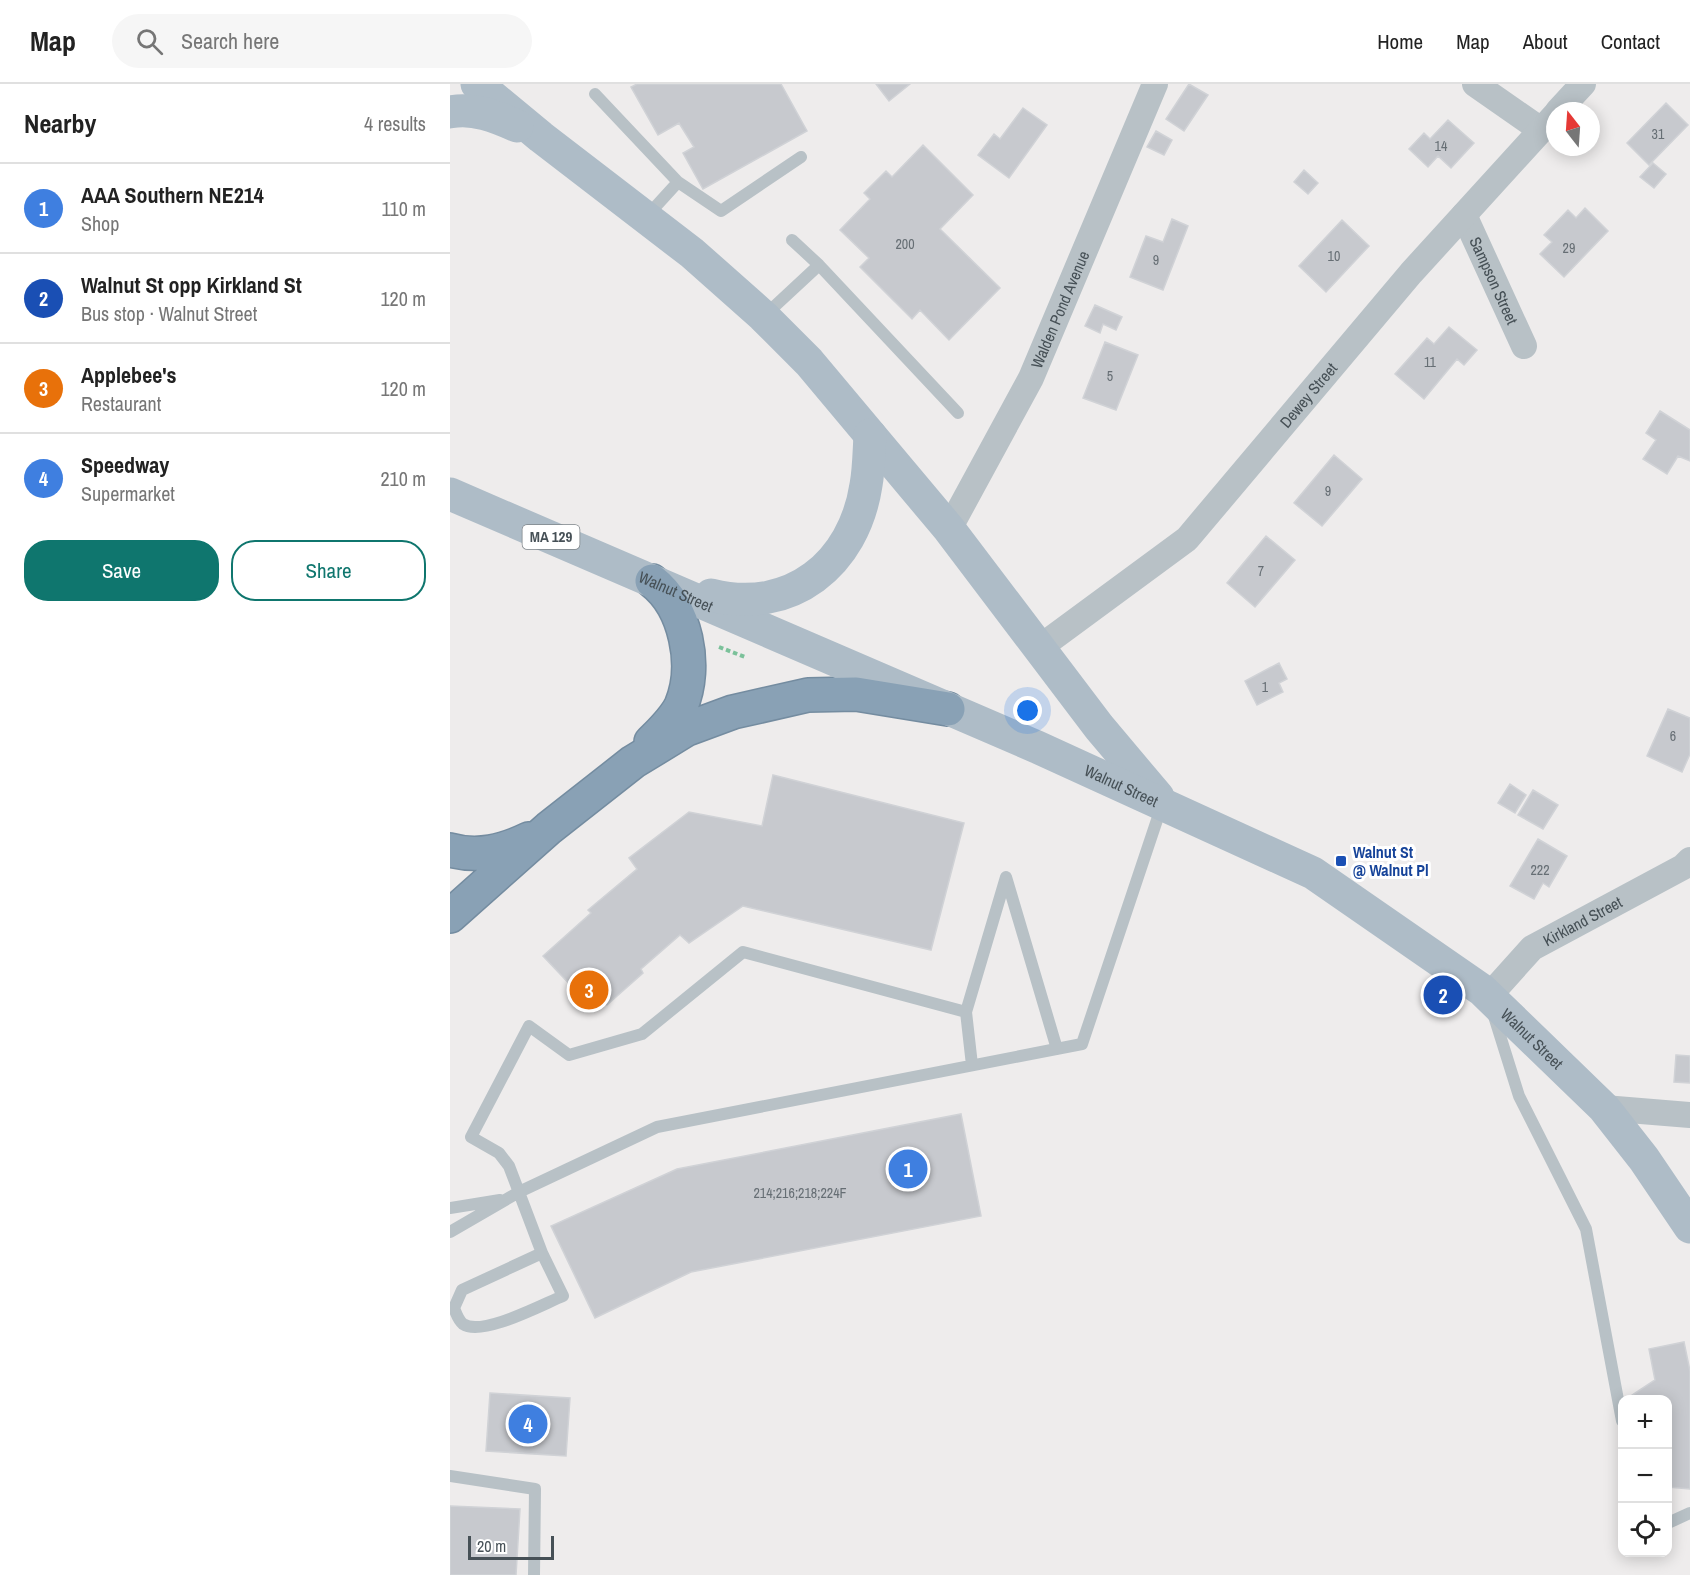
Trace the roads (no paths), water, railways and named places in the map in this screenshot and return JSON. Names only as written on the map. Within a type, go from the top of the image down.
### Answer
[{"type":"highway","name":"MA 129","points":[[450,850],[474,854],[494,852],[516,845],[549,828],[633,762],[672,720],[681,705],[687,683],[688,659],[681,624],[669,597],[652,581]]},
{"type":"highway","points":[[633,762],[687,729],[733,712],[788,698],[856,694],[948,709]]},
{"type":"highway","points":[[450,916],[549,828]]},
{"type":"main road","points":[[486,86],[541,137],[647,217],[763,316],[809,362],[949,529],[1039,648],[1163,803]]},
{"type":"main road","points":[[450,112],[469,110],[483,113],[541,137]]},
{"type":"main road","points":[[652,581],[721,598],[750,600],[780,595],[809,583],[831,564],[847,541],[858,515],[866,486],[870,435]]},
{"type":"main road","name":"Walnut Street","points":[[450,494],[1163,803],[1313,873],[1488,997],[1604,1108],[1644,1159],[1690,1227]]},
{"type":"street","name":"Walden Pond Avenue","points":[[949,529],[1031,378],[1155,84]]},
{"type":"street","points":[[1475,84],[1546,122]]},
{"type":"street","points":[[1566,102],[1583,84]]},
{"type":"street","name":"Dewey Street","points":[[1039,648],[1187,539],[1411,273],[1546,125]]},
{"type":"street","name":"Sampson Street","points":[[1464,215],[1524,346]]},
{"type":"street","name":"Kirkland Street","points":[[1488,997],[1532,948],[1683,867],[1690,860]]},
{"type":"street","points":[[1604,1108],[1690,1115]]},
{"type":"lane","points":[[595,94],[678,182],[721,210],[801,157]]},
{"type":"lane","points":[[647,217],[678,182]]},
{"type":"lane","points":[[792,240],[819,265],[958,413]]},
{"type":"lane","points":[[763,316],[819,265]]},
{"type":"lane","points":[[450,1232],[507,1198],[657,1127],[1082,1044],[1163,803]]},
{"type":"lane","points":[[972,1065],[966,1012],[1006,877],[1058,1049]]},
{"type":"lane","points":[[542,1253],[462,1290],[454,1308],[463,1324],[473,1328],[489,1326],[563,1296],[542,1253],[509,1166],[499,1153],[471,1137],[529,1026],[569,1054],[642,1034],[743,952],[966,1012]]},
{"type":"lane","points":[[1488,997],[1519,1096],[1586,1228],[1618,1395]]},
{"type":"lane","points":[[450,1208],[507,1198]]},
{"type":"lane","points":[[450,1476],[536,1489],[534,1575]]},
{"type":"lane","points":[[1672,1522],[1690,1513]]},
{"type":"place","name":"Walnut St @ Walnut Pl","points":[[1341,861]]},
{"type":"place","name":"Applebee's","points":[[589,990]]},
{"type":"place","name":"Walnut St opp Kirkland St","points":[[1443,995]]},
{"type":"place","name":"AAA Southern NE214","points":[[908,1169]]},
{"type":"place","name":"Speedway","points":[[528,1424]]}]
